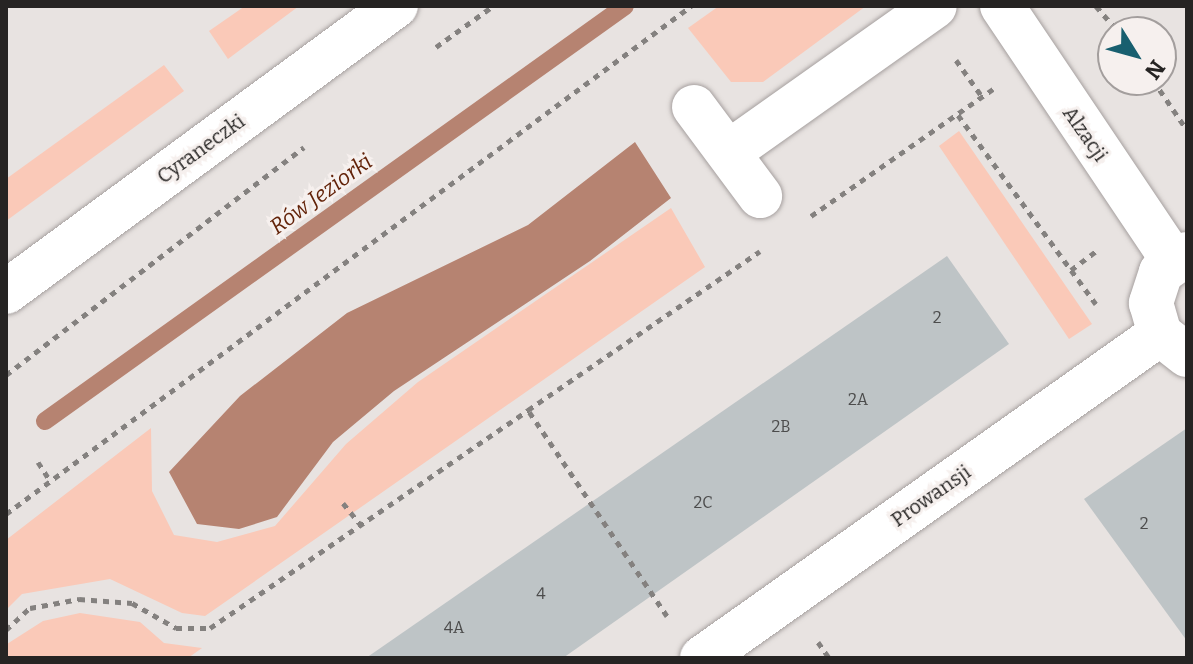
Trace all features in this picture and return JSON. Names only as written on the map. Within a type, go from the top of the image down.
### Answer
[{"type":"street","name":"Cyraneczki","points":[[6,292],[396,6]]},
{"type":"street","points":[[729,152],[935,6]]},
{"type":"street","name":"Alzacji","points":[[1002,6],[1180,257]]},
{"type":"street","points":[[694,107],[760,196]]},
{"type":"street","points":[[1174,344],[1151,303],[1180,257]]},
{"type":"street","name":"Prowansji","points":[[724,652],[1174,344]]},
{"type":"path","points":[[424,56],[493,6]]},
{"type":"path","points":[[6,514],[49,479],[691,6]]},
{"type":"path","points":[[957,63],[983,98]]},
{"type":"path","points":[[802,223],[983,98],[1003,80]]},
{"type":"path","points":[[1164,96],[1187,130]]},
{"type":"path","points":[[958,115],[1099,308]]},
{"type":"path","points":[[6,375],[311,142]]},
{"type":"path","points":[[6,630],[30,608],[79,599],[132,603],[176,628],[210,628],[776,240]]},
{"type":"path","points":[[1071,270],[1103,245]]},
{"type":"path","points":[[528,410],[672,623]]},
{"type":"path","points":[[38,462],[49,479]]},
{"type":"path","points":[[343,503],[360,524]]},
{"type":"shaded area","points":[[245,6],[299,6],[228,59],[209,31]]},
{"type":"shaded area","points":[[719,6],[866,6],[763,82],[731,82],[688,28]]},
{"type":"shaded area","points":[[164,65],[184,91],[6,221],[6,179]]},
{"type":"shaded area","points":[[959,131],[1092,324],[1069,339],[939,146]]},
{"type":"shaded area","points":[[635,142],[671,198],[590,261],[394,391],[333,442],[277,517],[239,529],[197,524],[169,472],[240,396],[347,313],[528,225]]},
{"type":"shaded area","points":[[671,208],[705,267],[205,616],[182,613],[110,579],[22,594],[6,610],[6,540],[151,428],[152,491],[174,535],[217,542],[275,526],[346,444],[418,382]]},
{"type":"shaded area","points":[[80,613],[140,622],[164,643],[202,648],[188,658],[6,658],[7,644],[43,621]]},
{"type":"building","points":[[947,256],[1009,344],[563,658],[366,658]]},
{"type":"building","points":[[1187,428],[1187,641],[1084,499]]},
{"type":"waterway","name":"Rów Jeziorki","points":[[45,421],[625,6]]}]
